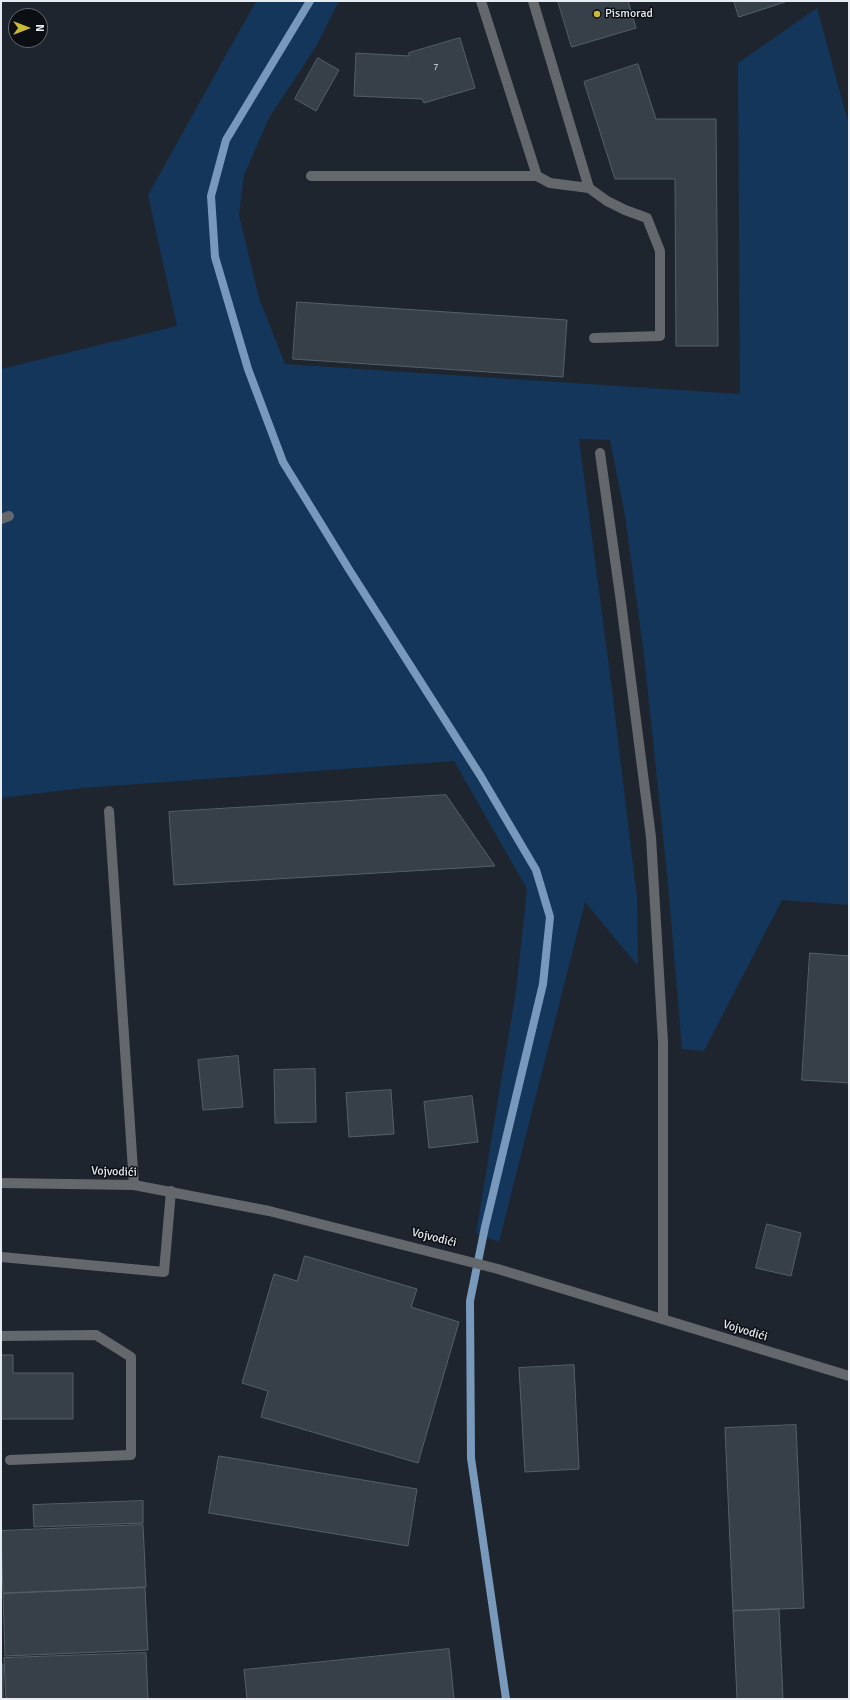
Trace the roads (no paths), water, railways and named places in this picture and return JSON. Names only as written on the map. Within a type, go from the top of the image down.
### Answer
[{"type":"street","points":[[481,1],[537,176]]},
{"type":"street","points":[[533,1],[589,188]]},
{"type":"street","points":[[311,176],[537,176],[550,183],[589,188],[607,201],[647,218],[660,251],[660,336],[594,338]]},
{"type":"street","points":[[600,453],[651,837],[663,1042],[663,1320]]},
{"type":"street","points":[[109,811],[134,1185]]},
{"type":"street","name":"Vojvodići","points":[[1,1183],[134,1185],[269,1211],[498,1269],[849,1376]]},
{"type":"street","points":[[1,1257],[164,1272],[171,1191]]},
{"type":"street","points":[[1,1336],[96,1335],[131,1356],[131,1456],[10,1460]]},
{"type":"waterway","points":[[310,1],[226,140],[211,196],[215,257],[248,369],[283,462],[350,571],[480,775],[536,870],[550,917],[543,984],[485,1227],[470,1301],[471,1458],[506,1699]]},
{"type":"place","name":"Pismorad","points":[[597,14]]}]
